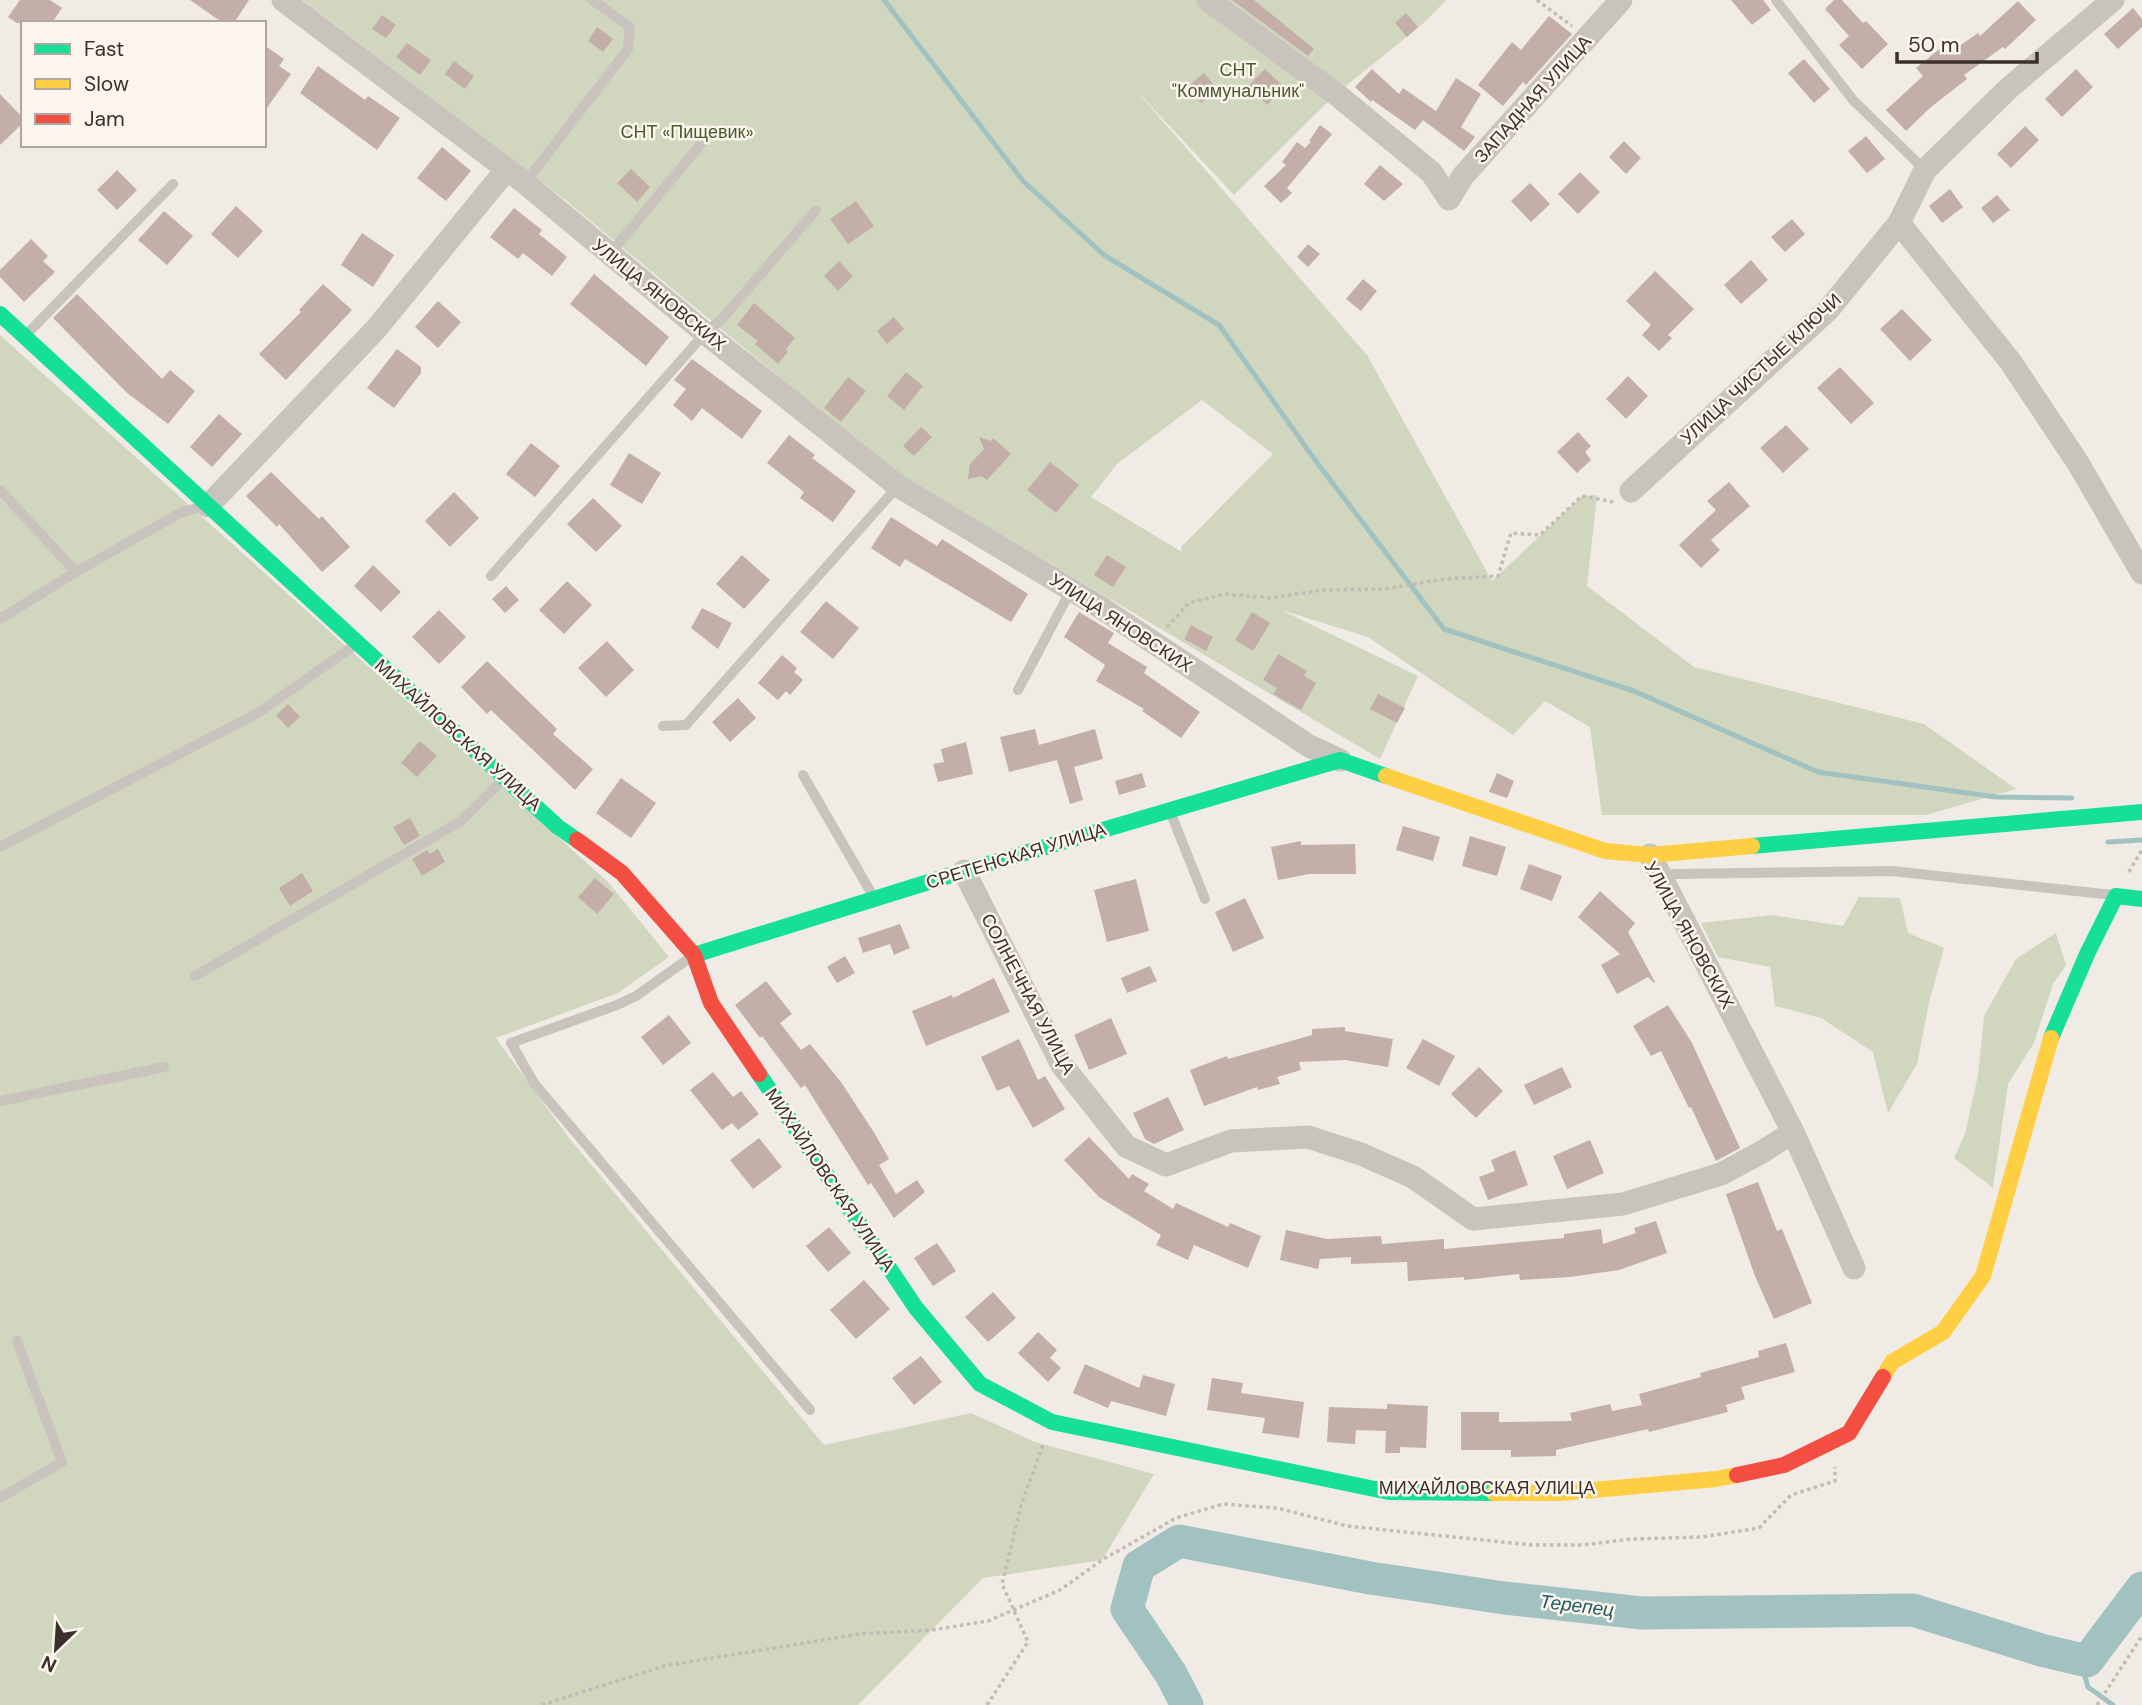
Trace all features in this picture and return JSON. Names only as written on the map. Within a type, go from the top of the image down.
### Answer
[{"type":"street","name":"УЛИЦА ЯНОВСКИХ","points":[[283,0],[516,176],[898,486],[1071,590],[1308,746],[1340,760],[1605,851],[1650,855],[1793,1132],[1854,1268]]},
{"type":"street","name":"ЗАПАДНАЯ УЛИЦА","points":[[1208,0],[1336,94],[1431,172],[1448,199],[1463,176],[1621,0]]},
{"type":"street","name":"УЛИЦА ЧИСТЫЕ КЛЮЧИ","points":[[1625,497],[1828,310],[1899,223],[1925,170],[2009,89],[2113,0]]},
{"type":"street","points":[[208,506],[516,176]]},
{"type":"street","points":[[1899,223],[2010,361],[2078,463],[2142,573]]},
{"type":"street","name":"МИХАЙЛОВСКАЯ УЛИЦА","points":[[0,314],[558,827],[622,873],[694,955],[711,1003],[916,1308],[980,1384],[1052,1422],[1390,1492],[1560,1493],[1716,1479],[1784,1465],[1835,1440],[1849,1433],[1892,1362],[1943,1332],[1983,1276],[2053,1031],[2116,896]]},
{"type":"street","name":"СРЕТЕНСКАЯ УЛИЦА","points":[[694,955],[964,871],[1340,760]]},
{"type":"street","points":[[1650,855],[2142,812]]},
{"type":"street","name":"СОЛНЕЧНАЯ УЛИЦА","points":[[964,871],[1062,1065],[1126,1146],[1166,1165],[1231,1141],[1308,1137],[1361,1154],[1413,1177],[1473,1219],[1623,1204],[1721,1174],[1793,1132]]},
{"type":"street","points":[[2116,896],[2142,899]]},
{"type":"lane","points":[[516,176],[628,49],[630,27],[592,0]]},
{"type":"lane","points":[[1776,0],[1853,100],[1925,170]]},
{"type":"lane","points":[[610,254],[709,134]]},
{"type":"lane","points":[[25,337],[173,184]]},
{"type":"lane","points":[[491,576],[816,210]]},
{"type":"lane","points":[[663,726],[686,725],[898,486]]},
{"type":"lane","points":[[0,490],[76,572]]},
{"type":"lane","points":[[0,619],[181,512],[208,506]]},
{"type":"lane","points":[[1018,690],[1071,590]]},
{"type":"lane","points":[[0,847],[258,713],[357,644]]},
{"type":"lane","points":[[803,775],[874,899]]},
{"type":"lane","points":[[195,976],[461,821],[505,778]]},
{"type":"lane","points":[[1169,810],[1205,899]]},
{"type":"lane","points":[[1661,877],[1673,874],[1892,871],[2116,896]]},
{"type":"lane","points":[[694,955],[636,996],[617,1006],[511,1043],[534,1083],[810,1410]]},
{"type":"lane","points":[[0,1101],[164,1067]]},
{"type":"lane","points":[[0,1498],[62,1462],[17,1341]]},
{"type":"path","points":[[1537,0],[1588,39]]},
{"type":"path","points":[[1153,642],[1189,603],[1225,594],[1271,598],[1323,590],[1384,589],[1444,579],[1499,576],[1511,533],[1540,535],[1582,496],[1625,497]]},
{"type":"path","points":[[987,1705],[1028,1642],[1002,1584],[1021,1505],[1052,1422]]},
{"type":"path","points":[[542,1705],[664,1666],[859,1634],[932,1630],[988,1621],[1060,1590],[1102,1560],[1176,1518],[1223,1504],[1277,1508],[1347,1526],[1532,1545],[1583,1545],[1631,1539],[1702,1537],[1759,1528],[1791,1495],[1835,1481],[1835,1440]]},
{"type":"path","points":[[2098,1705],[2142,1636]]},
{"type":"green space","points":[[303,0],[1446,0],[1426,21],[1336,94],[1234,195],[1132,86],[1367,355],[1492,581],[1582,496],[1597,495],[1587,586],[1694,667],[1924,724],[2016,789],[1926,815],[1602,815],[1590,727],[1545,701],[1513,735],[1368,637],[1281,610],[1418,676],[1380,759],[889,468],[564,199]],"holes":[[[1202,400],[1273,454],[1181,547],[1182,552],[1091,497],[1117,464]]]},
{"type":"green space","points":[[0,335],[608,882],[669,957],[618,993],[496,1038],[569,1138],[824,1445],[971,1413],[1035,1442],[1154,1474],[1102,1560],[983,1578],[858,1705],[0,1705]]},
{"type":"green space","points":[[1859,897],[1900,898],[1908,933],[1944,948],[1929,1003],[1917,1064],[1888,1113],[1873,1052],[1821,1018],[1775,1006],[1770,967],[1718,957],[1701,923],[1771,915],[1843,926]]},
{"type":"green space","points":[[2056,933],[2066,965],[2053,984],[2034,1043],[2008,1084],[1993,1188],[1954,1158],[1965,1134],[1978,1075],[1984,1016],[2016,959]]},
{"type":"building","points":[[20,0],[50,0],[62,8],[53,21],[17,23],[8,17]]},
{"type":"building","points":[[190,0],[249,0],[235,21],[220,21]]},
{"type":"building","points":[[1232,0],[1254,0],[1314,49],[1308,56]]},
{"type":"building","points":[[1731,0],[1763,0],[1771,10],[1752,25]]},
{"type":"building","points":[[1834,0],[1842,0],[1863,23],[1866,21],[1888,44],[1862,69],[1839,45],[1849,36],[1825,9]]},
{"type":"building","points":[[2018,1],[2036,20],[2005,49],[2003,47],[1964,75],[1967,79],[1906,131],[1886,110],[1923,76],[1916,68],[1942,47],[1948,54],[1978,33],[1980,36]]},
{"type":"building","points":[[2133,8],[2142,19],[2142,27],[2118,49],[2104,34]]},
{"type":"building","points":[[1406,13],[1418,27],[1407,37],[1395,23]]},
{"type":"building","points":[[382,15],[396,25],[386,38],[372,29]]},
{"type":"building","points":[[1549,16],[1572,34],[1526,85],[1523,82],[1503,106],[1478,85],[1512,42],[1521,50]]},
{"type":"building","points":[[597,27],[613,39],[603,52],[588,41]]},
{"type":"building","points":[[407,43],[431,60],[420,75],[396,57]]},
{"type":"building","points":[[266,46],[284,59],[279,66],[291,74],[266,109]]},
{"type":"building","points":[[1804,59],[1830,89],[1814,103],[1788,73]]},
{"type":"building","points":[[454,61],[474,76],[465,89],[445,74]]},
{"type":"building","points":[[318,66],[365,100],[368,96],[400,118],[377,150],[300,93]]},
{"type":"building","points":[[1265,69],[1284,87],[1267,105],[1248,86]]},
{"type":"building","points":[[1372,69],[1399,94],[1403,88],[1436,111],[1456,78],[1481,94],[1461,127],[1475,137],[1464,151],[1423,120],[1415,130],[1372,100],[1371,102],[1355,87]]},
{"type":"building","points":[[2076,69],[2093,87],[2062,117],[2045,99]]},
{"type":"building","points":[[1204,73],[1218,90],[1201,103],[1187,87]]},
{"type":"building","points":[[0,94],[21,116],[21,125],[0,145]]},
{"type":"building","points":[[1320,125],[1332,134],[1287,188],[1292,193],[1281,203],[1264,186],[1286,165],[1282,162],[1297,142],[1305,148]]},
{"type":"building","points":[[2025,126],[2039,140],[2011,168],[1997,154]]},
{"type":"building","points":[[1866,136],[1885,159],[1867,173],[1848,151]]},
{"type":"building","points":[[1624,141],[1641,158],[1626,174],[1609,157]]},
{"type":"building","points":[[442,147],[471,171],[446,201],[417,178]]},
{"type":"building","points":[[1380,165],[1403,184],[1384,201],[1364,184]]},
{"type":"building","points":[[631,169],[650,187],[637,202],[617,183]]},
{"type":"building","points":[[117,170],[137,190],[117,210],[97,190]]},
{"type":"building","points":[[1580,172],[1600,192],[1578,214],[1558,194]]},
{"type":"building","points":[[1530,183],[1550,204],[1531,222],[1511,201]]},
{"type":"building","points":[[1950,189],[1963,207],[1942,223],[1929,206]]},
{"type":"building","points":[[1997,195],[2010,210],[1993,223],[1981,208]]},
{"type":"building","points":[[856,201],[874,226],[848,244],[830,219]]},
{"type":"building","points":[[236,206],[263,231],[238,258],[211,234]]},
{"type":"building","points":[[514,208],[542,230],[539,234],[567,257],[552,276],[523,253],[518,259],[490,237]]},
{"type":"building","points":[[164,211],[193,236],[167,265],[138,240]]},
{"type":"building","points":[[1792,219],[1805,234],[1785,252],[1771,237]]},
{"type":"building","points":[[362,233],[394,255],[373,287],[341,265]]},
{"type":"building","points":[[31,239],[48,256],[43,261],[55,272],[24,302],[0,277],[0,270]]},
{"type":"building","points":[[1308,244],[1320,254],[1308,267],[1297,257]]},
{"type":"building","points":[[1751,260],[1768,280],[1741,304],[1724,285]]},
{"type":"building","points":[[839,261],[853,276],[838,291],[824,276]]},
{"type":"building","points":[[1655,271],[1694,309],[1668,335],[1672,338],[1659,351],[1642,335],[1651,325],[1626,301]]},
{"type":"building","points":[[594,274],[669,337],[646,366],[570,304]]},
{"type":"building","points":[[1363,279],[1377,291],[1361,311],[1346,299]]},
{"type":"building","points":[[323,284],[352,310],[286,380],[259,354],[301,312],[299,310]]},
{"type":"building","points":[[77,294],[162,379],[170,370],[195,391],[168,424],[126,392],[53,318]]},
{"type":"building","points":[[438,301],[461,322],[438,348],[415,327]]},
{"type":"building","points":[[754,303],[795,338],[778,364],[755,344],[758,341],[737,325]]},
{"type":"building","points":[[1902,309],[1932,340],[1910,361],[1880,329]]},
{"type":"building","points":[[894,317],[904,329],[887,344],[877,331]]},
{"type":"building","points":[[397,349],[421,367],[421,373],[394,408],[367,388]]},
{"type":"building","points":[[692,359],[762,411],[742,439],[702,408],[692,421],[673,405],[686,389],[674,380]]},
{"type":"building","points":[[1840,367],[1874,403],[1851,424],[1817,388]]},
{"type":"building","points":[[906,372],[923,386],[904,410],[887,396]]},
{"type":"building","points":[[1628,376],[1648,396],[1626,419],[1606,399]]},
{"type":"building","points":[[848,377],[866,391],[841,422],[824,408]]},
{"type":"building","points":[[219,414],[242,434],[212,467],[190,447]]},
{"type":"building","points":[[1786,425],[1809,449],[1783,473],[1760,448]]},
{"type":"building","points":[[921,427],[932,437],[914,456],[903,446]]},
{"type":"building","points":[[1578,432],[1591,446],[1585,452],[1591,460],[1577,473],[1557,452]]},
{"type":"building","points":[[789,435],[815,455],[812,458],[856,491],[833,522],[800,498],[804,492],[767,463]]},
{"type":"building","points":[[979,437],[991,441],[993,438],[1011,454],[987,480],[982,476],[968,479],[970,464],[984,449]]},
{"type":"building","points":[[531,443],[560,466],[535,497],[506,474]]},
{"type":"building","points":[[629,453],[661,473],[642,504],[610,485]]},
{"type":"building","points":[[1050,462],[1079,485],[1056,513],[1027,490]]},
{"type":"building","points":[[271,472],[319,519],[322,516],[350,547],[322,572],[279,524],[277,527],[246,496]]},
{"type":"building","points":[[1729,482],[1750,506],[1711,540],[1720,550],[1701,568],[1679,545],[1716,510],[1707,501]]},
{"type":"building","points":[[454,492],[479,518],[450,547],[425,521]]},
{"type":"building","points":[[593,498],[622,526],[596,552],[567,524]]},
{"type":"building","points":[[891,517],[937,546],[942,539],[1028,594],[1011,622],[905,559],[900,567],[871,548]]},
{"type":"building","points":[[742,555],[770,580],[744,609],[716,584]]},
{"type":"building","points":[[1107,555],[1126,567],[1113,587],[1094,575]]},
{"type":"building","points":[[373,565],[401,592],[381,612],[354,586]]},
{"type":"building","points":[[567,581],[592,605],[564,634],[539,610]]},
{"type":"building","points":[[506,586],[519,600],[505,613],[492,599]]},
{"type":"building","points":[[826,601],[859,628],[833,659],[800,632]]},
{"type":"building","points":[[702,608],[732,623],[718,649],[691,628]]},
{"type":"building","points":[[439,610],[466,637],[439,664],[412,637]]},
{"type":"building","points":[[1079,612],[1114,633],[1108,643],[1147,667],[1144,673],[1200,712],[1181,738],[1142,711],[1144,709],[1096,681],[1105,665],[1064,637]]},
{"type":"building","points":[[1252,612],[1270,623],[1253,651],[1235,640]]},
{"type":"building","points":[[1191,625],[1213,637],[1206,651],[1184,639]]},
{"type":"building","points":[[607,641],[634,670],[606,697],[578,668]]},
{"type":"building","points":[[1278,654],[1307,671],[1304,676],[1316,683],[1301,710],[1273,694],[1277,688],[1263,680]]},
{"type":"building","points":[[782,655],[797,668],[794,672],[803,680],[790,695],[786,691],[778,700],[758,683]]},
{"type":"building","points":[[487,661],[557,729],[553,734],[593,769],[575,790],[491,710],[487,714],[461,687]]},
{"type":"building","points":[[1378,694],[1405,708],[1397,723],[1370,709]]},
{"type":"building","points":[[738,698],[756,718],[730,742],[712,722]]},
{"type":"building","points":[[288,704],[300,717],[288,728],[276,715]]},
{"type":"building","points":[[1035,729],[1039,745],[1095,729],[1103,759],[1074,767],[1083,800],[1070,804],[1057,760],[1009,772],[1000,737]]},
{"type":"building","points":[[420,741],[437,756],[417,777],[401,763]]},
{"type":"building","points":[[966,742],[973,774],[938,782],[933,764],[944,762],[941,749]]},
{"type":"building","points":[[1142,773],[1146,787],[1119,795],[1115,781]]},
{"type":"building","points":[[1497,773],[1514,781],[1507,798],[1489,792]]},
{"type":"building","points":[[621,778],[656,803],[631,838],[596,813]]},
{"type":"building","points":[[410,818],[420,836],[404,845],[393,827]]},
{"type":"building","points":[[1403,826],[1440,837],[1433,861],[1396,850]]},
{"type":"building","points":[[1470,836],[1506,847],[1497,876],[1462,866]]},
{"type":"building","points":[[1301,841],[1301,845],[1355,844],[1356,874],[1309,874],[1278,880],[1271,847]]},
{"type":"building","points":[[438,849],[445,862],[422,876],[412,859],[427,850],[430,854]]},
{"type":"building","points":[[1529,864],[1562,876],[1552,901],[1520,889]]},
{"type":"building","points":[[302,873],[313,891],[290,906],[279,888]]},
{"type":"building","points":[[595,878],[614,894],[597,914],[578,897]]},
{"type":"building","points":[[1136,879],[1149,931],[1107,942],[1094,890]]},
{"type":"building","points":[[1600,891],[1635,923],[1628,932],[1654,983],[1648,977],[1617,994],[1601,965],[1620,954],[1578,917]]},
{"type":"building","points":[[1245,898],[1264,938],[1233,952],[1215,912]]},
{"type":"building","points":[[900,924],[910,948],[894,955],[890,944],[863,953],[858,938]]},
{"type":"building","points":[[845,956],[855,973],[837,983],[827,967]]},
{"type":"building","points":[[1150,966],[1157,981],[1127,993],[1121,978]]},
{"type":"building","points":[[994,978],[1010,1012],[926,1046],[912,1011],[952,995],[953,998]]},
{"type":"building","points":[[766,981],[792,1014],[780,1023],[801,1050],[810,1044],[841,1082],[875,1134],[889,1159],[879,1165],[896,1194],[917,1180],[925,1192],[894,1218],[871,1183],[868,1185],[805,1085],[801,1088],[735,1005]]},
{"type":"building","points":[[1668,1005],[1692,1043],[1740,1148],[1716,1161],[1661,1051],[1651,1056],[1633,1026]]},
{"type":"building","points":[[669,1015],[691,1043],[663,1065],[641,1037]]},
{"type":"building","points":[[1111,1018],[1127,1054],[1089,1070],[1074,1035]]},
{"type":"building","points":[[1345,1027],[1345,1031],[1393,1039],[1388,1067],[1345,1060],[1299,1062],[1301,1070],[1277,1077],[1280,1084],[1258,1090],[1257,1087],[1204,1106],[1190,1070],[1227,1056],[1228,1059],[1312,1035],[1312,1029]]},
{"type":"building","points":[[1019,1039],[1038,1080],[1045,1076],[1065,1109],[1033,1128],[1009,1086],[997,1091],[981,1057]]},
{"type":"building","points":[[1423,1039],[1455,1056],[1439,1086],[1406,1068]]},
{"type":"building","points":[[1479,1067],[1503,1091],[1476,1118],[1451,1094]]},
{"type":"building","points":[[1562,1067],[1572,1087],[1534,1105],[1524,1085]]},
{"type":"building","points":[[713,1072],[733,1097],[741,1091],[759,1114],[738,1130],[732,1123],[722,1130],[690,1090]]},
{"type":"building","points":[[1168,1097],[1184,1130],[1154,1144],[1145,1139],[1133,1113]]},
{"type":"building","points":[[1089,1137],[1129,1179],[1132,1174],[1149,1184],[1144,1191],[1173,1209],[1176,1203],[1228,1227],[1230,1223],[1261,1236],[1248,1268],[1194,1245],[1188,1260],[1156,1245],[1161,1235],[1099,1197],[1064,1160]]},
{"type":"building","points":[[759,1138],[782,1167],[753,1189],[730,1160]]},
{"type":"building","points":[[1590,1140],[1604,1173],[1567,1189],[1553,1156]]},
{"type":"building","points":[[1515,1150],[1528,1185],[1488,1200],[1479,1177],[1495,1171],[1491,1160]]},
{"type":"building","points":[[1758,1182],[1777,1231],[1782,1229],[1812,1303],[1774,1319],[1755,1276],[1726,1194]]},
{"type":"building","points":[[1656,1221],[1667,1253],[1619,1270],[1570,1277],[1520,1280],[1519,1274],[1464,1280],[1464,1277],[1408,1281],[1407,1262],[1351,1264],[1351,1257],[1320,1259],[1318,1269],[1280,1260],[1286,1230],[1327,1239],[1381,1236],[1382,1244],[1444,1239],[1444,1249],[1564,1238],[1564,1234],[1601,1229],[1603,1244],[1636,1233],[1634,1228]]},
{"type":"building","points":[[829,1227],[851,1253],[828,1272],[806,1246]]},
{"type":"building","points":[[937,1243],[956,1271],[933,1286],[914,1258]]},
{"type":"building","points":[[864,1280],[890,1309],[856,1339],[830,1310]]},
{"type":"building","points":[[993,1292],[1016,1318],[988,1342],[965,1317]]},
{"type":"building","points":[[1038,1332],[1057,1350],[1050,1358],[1061,1368],[1048,1382],[1018,1353]]},
{"type":"building","points":[[1786,1343],[1795,1372],[1741,1387],[1745,1399],[1726,1405],[1728,1412],[1649,1432],[1648,1429],[1556,1450],[1556,1456],[1511,1457],[1511,1450],[1461,1450],[1461,1412],[1499,1412],[1499,1422],[1572,1421],[1570,1413],[1610,1404],[1612,1411],[1642,1405],[1639,1394],[1759,1357],[1758,1351]]},
{"type":"building","points":[[921,1356],[942,1382],[914,1405],[892,1378]]},
{"type":"building","points":[[1085,1364],[1139,1388],[1143,1375],[1175,1384],[1166,1416],[1111,1401],[1108,1408],[1073,1393]]},
{"type":"building","points":[[1212,1378],[1243,1383],[1241,1393],[1304,1402],[1299,1438],[1262,1433],[1265,1418],[1207,1410]]},
{"type":"building","points":[[1387,1404],[1428,1406],[1426,1448],[1400,1447],[1400,1453],[1385,1453],[1386,1431],[1356,1430],[1355,1444],[1327,1442],[1329,1407],[1387,1409]]},
{"type":"waterway","points":[[884,0],[1023,181],[1104,255],[1219,325],[1318,464],[1444,629],[1634,691],[1818,772],[1996,797],[2072,798]]},
{"type":"waterway","points":[[2108,842],[2142,840]]},
{"type":"waterway","name":"Терепец","points":[[1187,1705],[1171,1674],[1127,1609],[1139,1566],[1179,1541],[1370,1578],[1504,1598],[1642,1613],[1913,1610],[2041,1650],[2087,1661],[2142,1588]]},
{"type":"waterway","points":[[2080,1659],[2088,1687],[2113,1705]]},
{"type":"traffic: fast","points":[[0,314],[558,827],[577,840]]},
{"type":"traffic: fast","points":[[694,955],[964,871],[1340,760],[1386,776]]},
{"type":"traffic: fast","points":[[1752,846],[2142,812]]},
{"type":"traffic: fast","points":[[2051,1038],[2088,952],[2116,896],[2142,899]]},
{"type":"traffic: fast","points":[[759,1074],[916,1308],[980,1384],[1052,1422],[1389,1492],[1494,1493]]},
{"type":"traffic: slow","points":[[1386,776],[1605,851],[1650,855],[1752,846]]},
{"type":"traffic: slow","points":[[1883,1377],[1892,1362],[1943,1332],[1983,1276],[2051,1038]]},
{"type":"traffic: slow","points":[[1494,1493],[1560,1493],[1737,1475]]},
{"type":"traffic: jam","points":[[577,840],[622,873],[694,955],[711,1003],[759,1074]]},
{"type":"traffic: jam","points":[[1737,1475],[1784,1465],[1849,1433],[1883,1377]]},
{"type":"park label","name":"СНТ \"Коммунальник\"","points":[[1238,80]]},
{"type":"park label","name":"СНТ «Пищевик»","points":[[687,132]]}]
